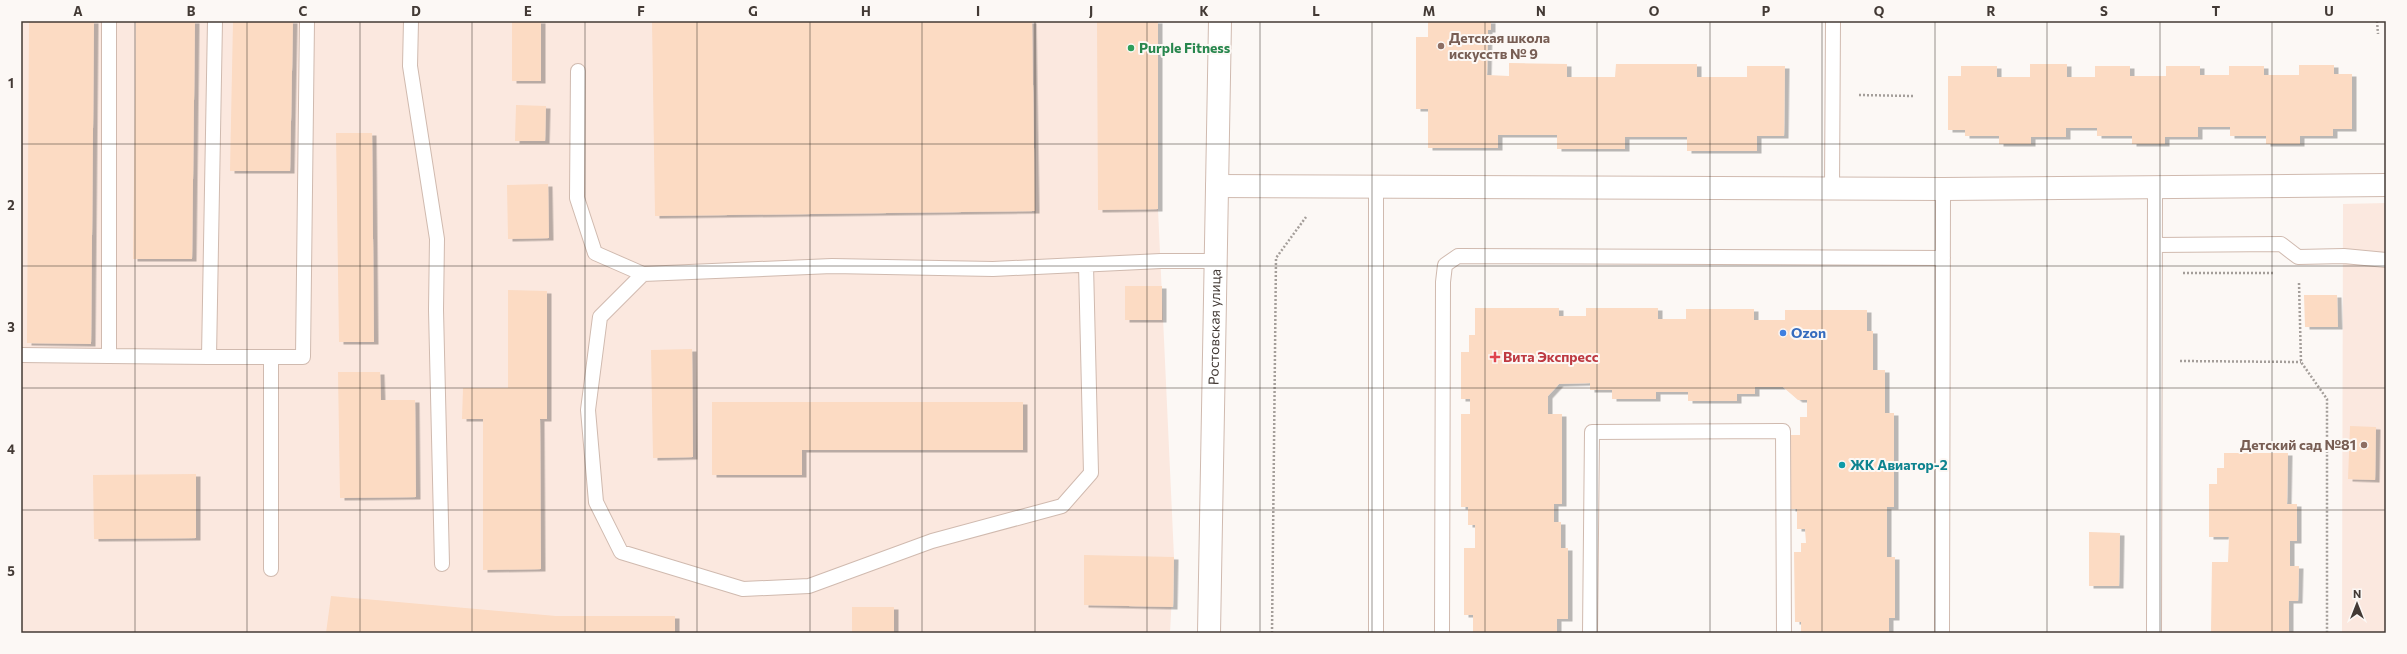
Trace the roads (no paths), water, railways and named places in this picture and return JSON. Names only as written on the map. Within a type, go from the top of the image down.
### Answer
[{"type":"street","name":"Ростовская улица","points":[[1209,633],[1220,21]]},
{"type":"street","points":[[1217,186],[1943,189],[2386,185]]},
{"type":"lane","points":[[109,21],[109,356]]},
{"type":"lane","points":[[209,357],[215,21]]},
{"type":"lane","points":[[21,355],[303,357],[307,21]]},
{"type":"lane","points":[[411,21],[410,66],[437,239],[436,310],[442,564]]},
{"type":"lane","points":[[1832,189],[1833,21]]},
{"type":"lane","points":[[578,71],[577,198],[595,254],[643,274],[832,266],[993,269],[1215,261]]},
{"type":"lane","points":[[1376,186],[1376,633]]},
{"type":"lane","points":[[2154,633],[2155,188]]},
{"type":"lane","points":[[1942,633],[1943,189]]},
{"type":"lane","points":[[2156,245],[2281,244],[2298,257],[2344,256],[2386,260]]},
{"type":"lane","points":[[1442,633],[1443,290],[1446,265],[1458,256],[1943,258]]},
{"type":"lane","points":[[643,274],[600,317],[588,410],[596,502],[621,552],[743,589],[809,586],[932,541],[1062,506],[1091,472],[1086,265]]},
{"type":"lane","points":[[270,569],[271,357]]},
{"type":"lane","points":[[1590,633],[1592,432],[1784,431],[1784,633]]},
{"type":"place","name":"Детская школа искусств № 9","points":[[1441,46]]},
{"type":"place","name":"Purple Fitness","points":[[1131,48]]},
{"type":"place","name":"Ozon","points":[[1783,333]]},
{"type":"place","name":"Вита Экспресс","points":[[1495,357]]},
{"type":"place","name":"Детский сад №81","points":[[2364,445]]},
{"type":"place","name":"ЖК Авиатор-2","points":[[1842,465]]}]
